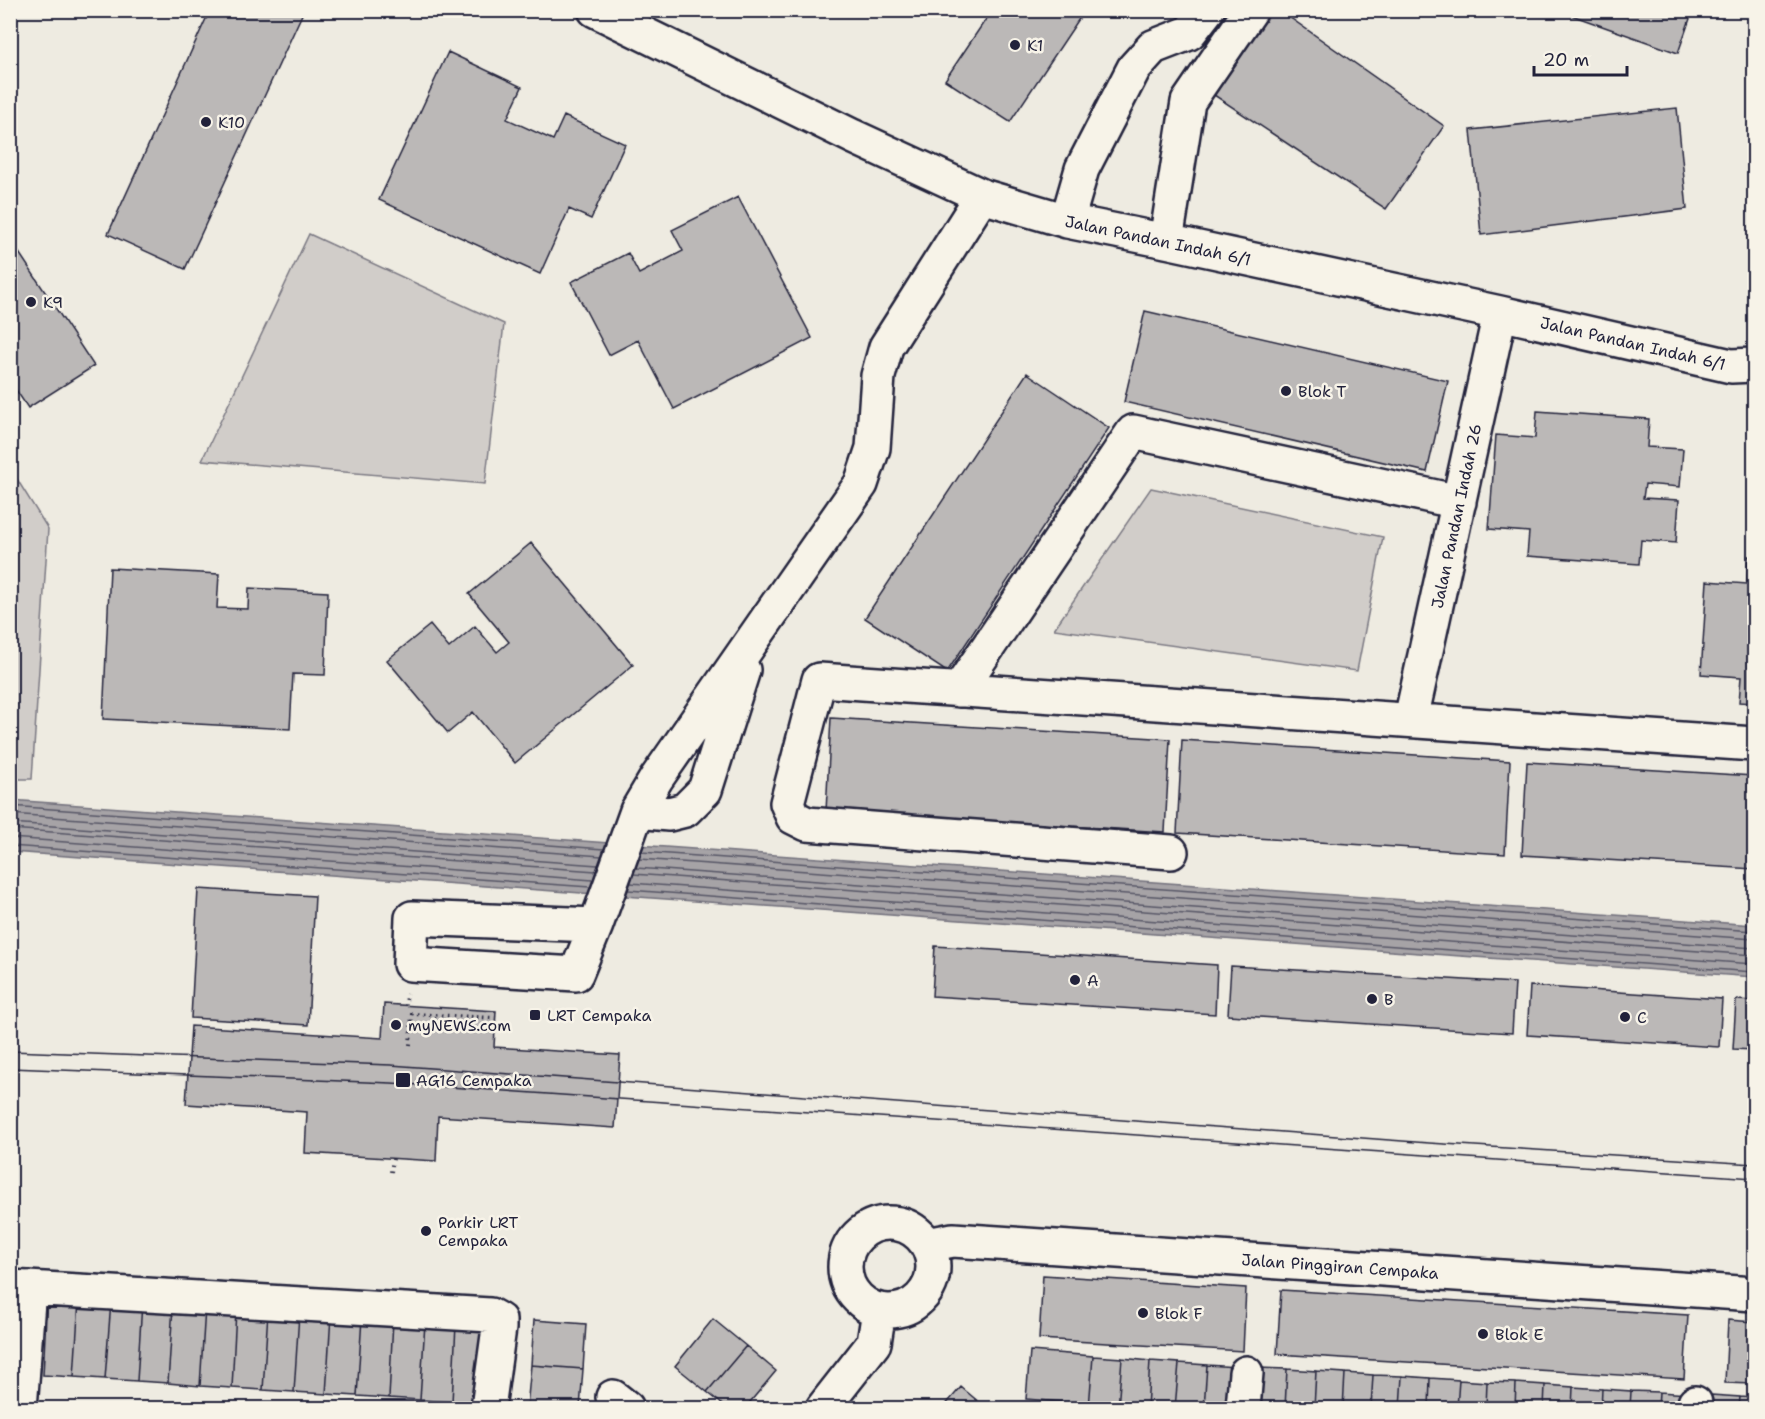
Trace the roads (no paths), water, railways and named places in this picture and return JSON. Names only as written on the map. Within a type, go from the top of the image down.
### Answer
[{"type":"street","name":"Jalan Pandan Indah 6/1","points":[[595,10],[852,136],[982,196],[1067,221],[1166,240],[1731,366],[1755,365]]},
{"type":"street","points":[[1067,221],[1082,169],[1134,68],[1153,47],[1189,33],[1208,10]]},
{"type":"street","points":[[1166,240],[1188,102],[1251,10]]},
{"type":"street","points":[[599,916],[412,918],[410,963],[576,974],[599,916],[634,821],[656,779],[861,484],[873,448],[878,376],[886,346],[982,196]]},
{"type":"street","name":"Jalan Pandan Indah 26","points":[[1411,719],[1500,313]]},
{"type":"street","points":[[959,690],[1133,432],[1458,502]]},
{"type":"street","points":[[634,821],[685,810],[705,790],[743,675],[744,654]]},
{"type":"street","points":[[1171,852],[807,824],[793,818],[787,803],[819,680],[1755,744]]},
{"type":"street","points":[[890,1223],[904,1226],[917,1233],[927,1245],[932,1258],[933,1274],[928,1288],[919,1300],[906,1308],[893,1311],[879,1310],[866,1305],[855,1295],[848,1284],[845,1270],[846,1255],[852,1243],[862,1233],[875,1225],[890,1223]]},
{"type":"street","name":"Jalan Pinggiran Cempaka","points":[[927,1245],[953,1240],[1755,1294]]},
{"type":"street","points":[[20,1408],[20,1287],[490,1315],[499,1320],[499,1328],[488,1408]]},
{"type":"street","points":[[823,1408],[874,1343],[879,1310]]},
{"type":"street","points":[[1243,1408],[1246,1372]]},
{"type":"water","points":[[10,800],[1754,925],[1754,977],[11,852]]},
{"type":"tram line","points":[[10,1051],[391,1065],[1429,1143],[1754,1164]]},
{"type":"tram line","points":[[10,1068],[391,1083],[1754,1178]]},
{"type":"place","name":"K1","points":[[1015,45]]},
{"type":"place","name":"K10","points":[[206,122]]},
{"type":"place","name":"K9","points":[[31,302]]},
{"type":"place","name":"Blok T","points":[[1286,391]]},
{"type":"place","name":"A","points":[[1075,980]]},
{"type":"place","name":"B","points":[[1372,999]]},
{"type":"place","name":"LRT Cempaka","points":[[535,1015]]},
{"type":"place","name":"C","points":[[1625,1017]]},
{"type":"place","name":"myNEWS.com","points":[[396,1025]]},
{"type":"place","name":"AG16 Cempaka","points":[[403,1080]]},
{"type":"place","name":"Parkir LRT Cempaka","points":[[426,1231]]},
{"type":"place","name":"Blok F","points":[[1143,1313]]},
{"type":"place","name":"Blok E","points":[[1483,1334]]}]
